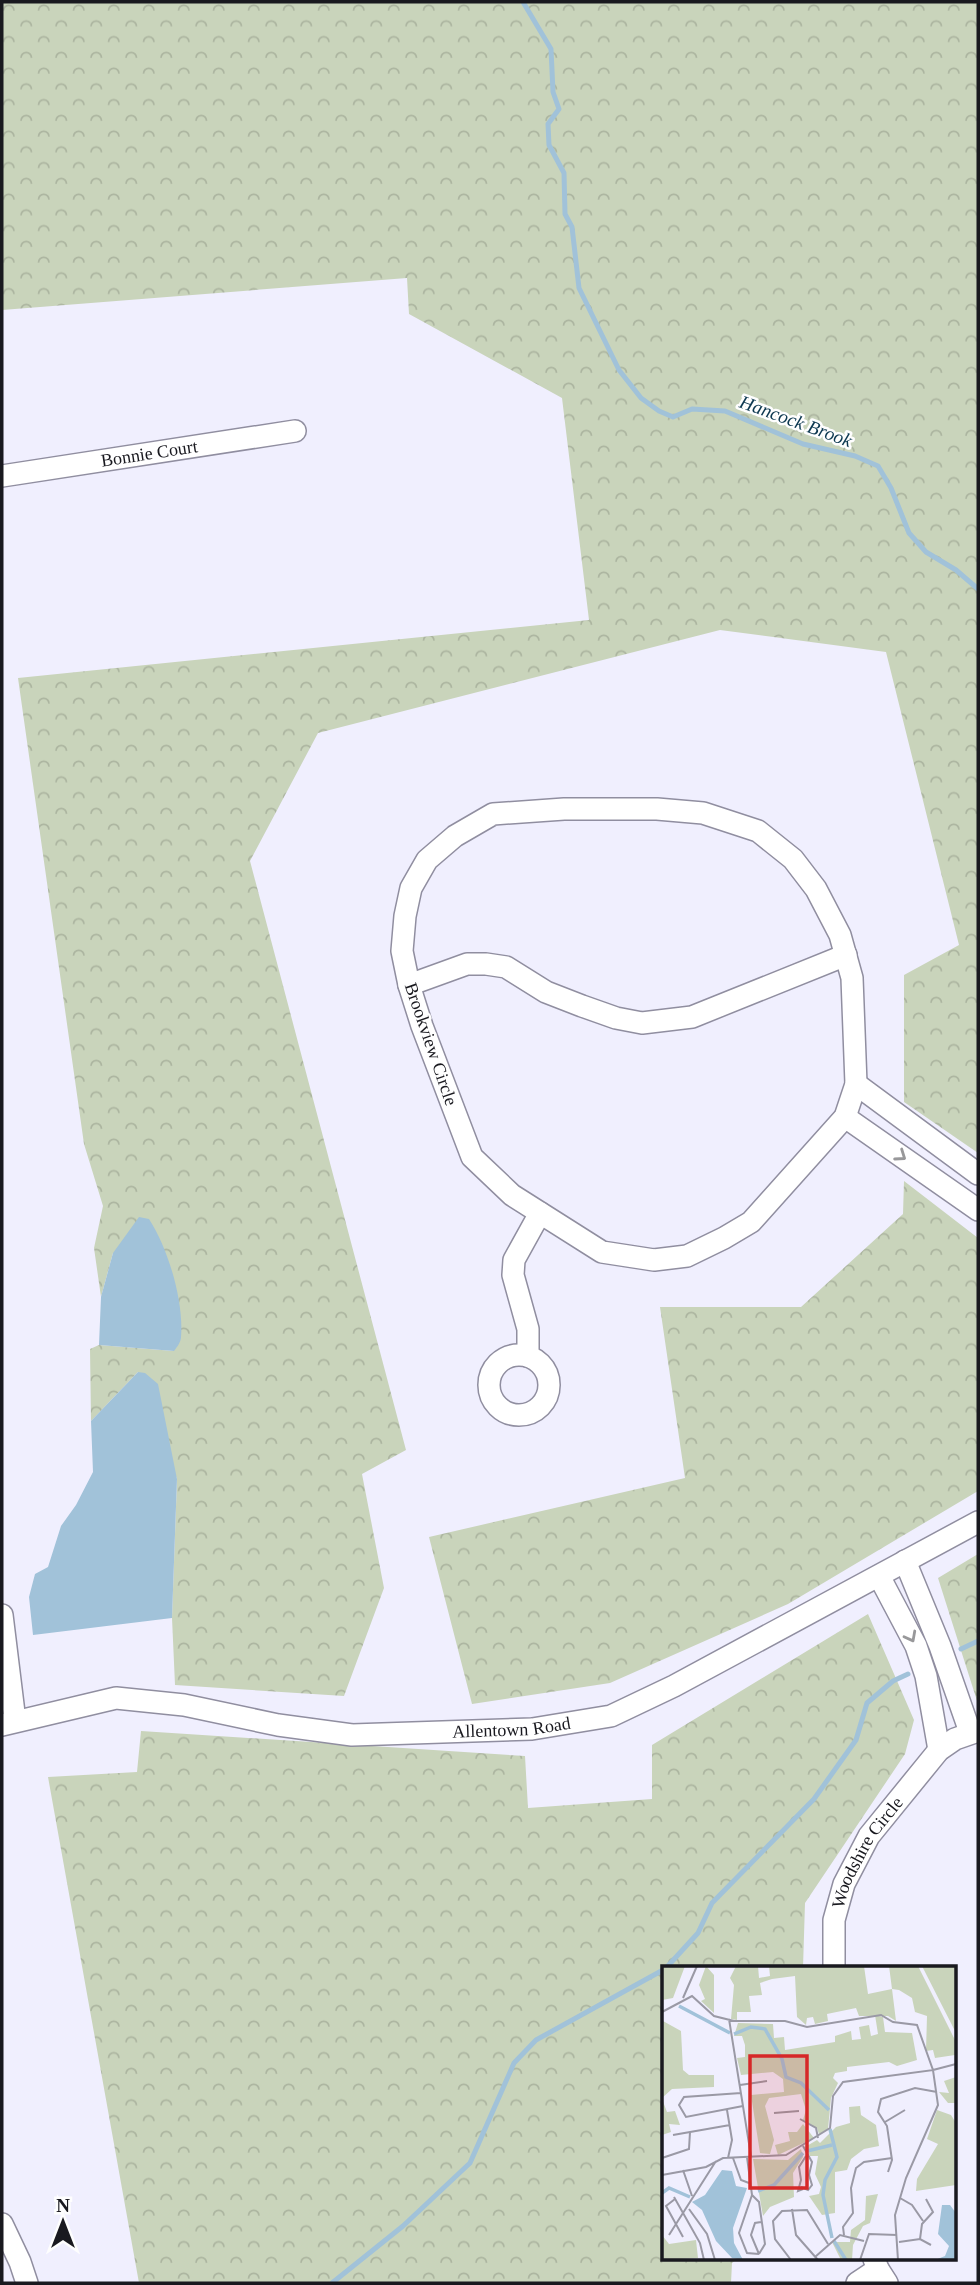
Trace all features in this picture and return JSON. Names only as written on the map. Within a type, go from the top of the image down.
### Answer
[{"type":"street","name":"Bonnie Court","points":[[2,476],[295,430]]},
{"type":"street","name":"Brookview Circle","points":[[564,809],[657,809],[703,813],[758,831],[793,859],[816,889],[840,935],[846,955],[852,978],[856,1084],[845,1117],[751,1222],[687,1256],[654,1260],[602,1252],[512,1195],[472,1157],[422,1026],[402,951],[411,888],[427,860],[455,836],[493,814],[564,809]]},
{"type":"street","points":[[409,985],[467,964],[506,967],[545,992],[616,1018],[642,1023],[692,1017],[846,955]]},
{"type":"street","points":[[856,1084],[978,1174]]},
{"type":"street","points":[[845,1117],[978,1210]]},
{"type":"street","points":[[528,1356],[528,1329],[513,1275],[514,1260],[540,1213]]},
{"type":"street","name":"Allentown Road","points":[[9,1723],[116,1698],[184,1705],[278,1726],[352,1735],[532,1728],[611,1716],[674,1686],[978,1522]]},
{"type":"street","name":"Woodshire Circle","points":[[834,1966],[834,1920],[844,1884],[869,1836],[939,1750],[974,1732],[905,1561]]},
{"type":"street","points":[[879,1576],[916,1646],[926,1676],[939,1750]]},
{"type":"street","points":[[2,1615],[9,1723]]},
{"type":"street","points":[[2,2224],[27,2283]]},
{"type":"street","points":[[857,2283],[880,2270]]},
{"type":"green space","points":[[2,2],[978,2],[978,1153],[904,1102],[904,975],[959,945],[886,652],[720,630],[318,733],[250,861],[406,1450],[362,1474],[384,1588],[344,1696],[175,1685],[172,1618],[177,1479],[138,1372],[91,1421],[90,1349],[99,1345],[174,1351],[113,1253],[101,1297],[94,1248],[103,1206],[84,1144],[18,678],[589,620],[562,398],[409,314],[407,278],[2,310]]},
{"type":"green space","points":[[904,1181],[978,1238],[978,1491],[788,1604],[610,1683],[472,1704],[429,1537],[685,1478],[660,1307],[801,1307],[903,1214]]},
{"type":"green space","points":[[978,1554],[978,1704],[938,1578]]},
{"type":"green space","points":[[868,1614],[914,1720],[905,1754],[805,1903],[803,1966],[662,1966],[662,2260],[736,2260],[732,2263],[731,2283],[139,2283],[48,1777],[137,1772],[141,1731],[525,1756],[528,1808],[652,1799],[652,1745]]},
{"type":"water","points":[[139,1217],[149,1219],[173,1275],[181,1323],[181,1339],[174,1351],[99,1345],[101,1297],[113,1253]]},
{"type":"water","points":[[138,1372],[145,1373],[158,1384],[177,1479],[172,1618],[33,1635],[29,1597],[35,1574],[48,1567],[61,1526],[76,1505],[93,1472],[91,1421]]},
{"type":"waterway","name":"Hancock Brook","points":[[523,2],[551,49],[553,92],[559,109],[548,124],[549,145],[564,173],[565,214],[572,227],[579,288],[619,370],[641,398],[673,417],[692,409],[725,411],[803,444],[855,456],[878,466],[891,488],[909,533],[926,552],[956,570],[978,589]]},
{"type":"waterway","points":[[961,1649],[978,1641]]},
{"type":"waterway","points":[[668,1966],[698,1933],[712,1903],[814,1799],[856,1740],[867,1703],[893,1681],[908,1674]]},
{"type":"waterway","points":[[332,2283],[403,2226],[470,2163],[514,2063],[536,2040],[662,1971]]}]
